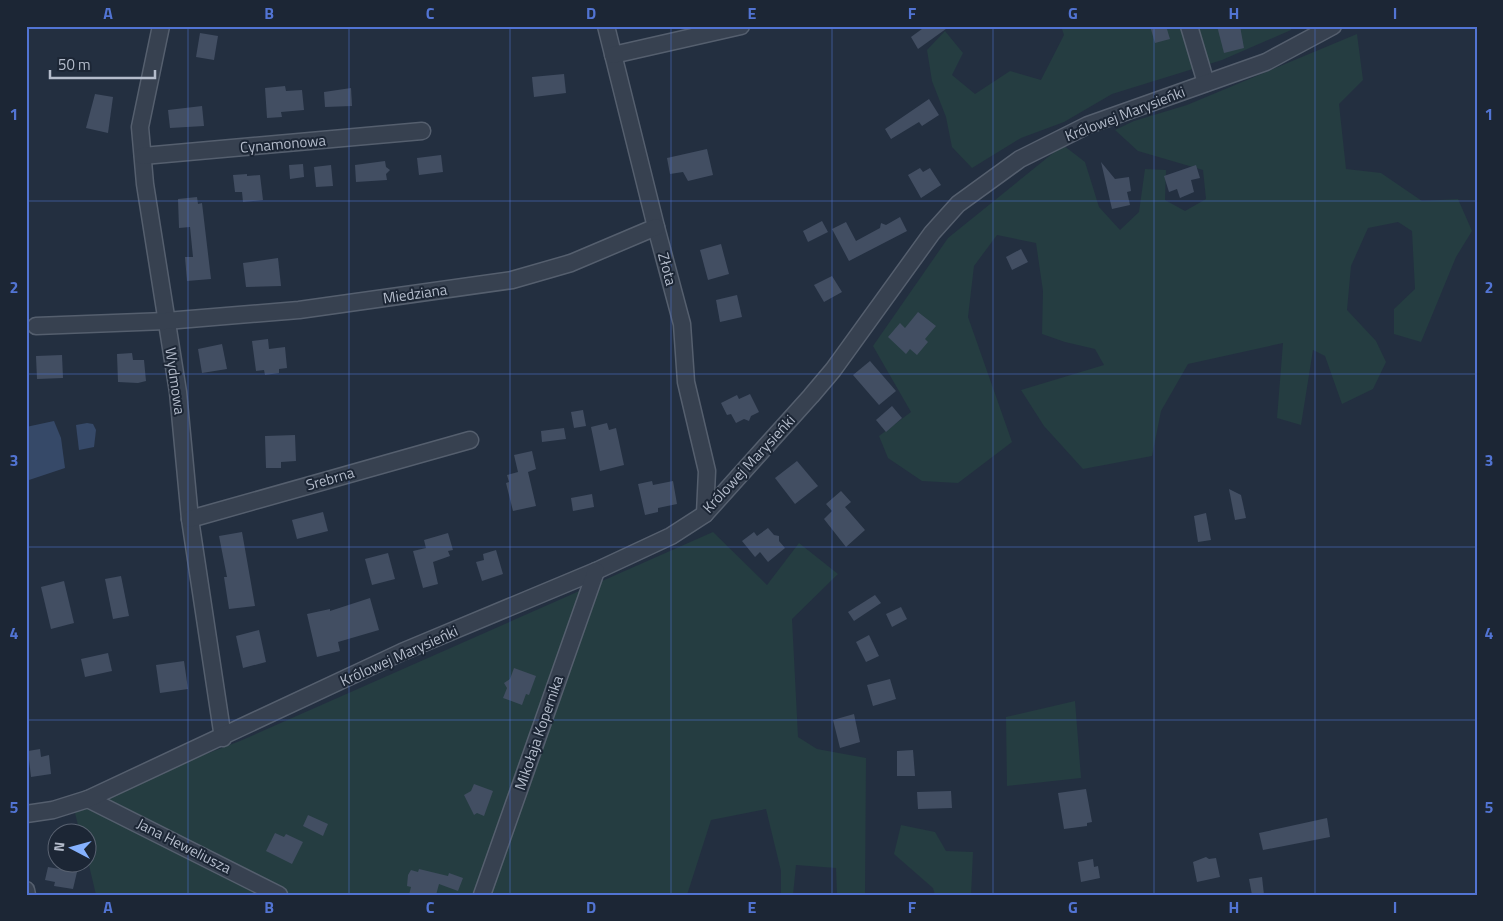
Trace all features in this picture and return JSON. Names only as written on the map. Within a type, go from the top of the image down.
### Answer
[{"type":"street","name":"Wydmowa","points":[[161,26],[140,127],[145,184],[178,392],[190,519],[222,738]]},
{"type":"street","name":"Złota","points":[[606,26],[682,324],[686,382],[707,471],[705,514]]},
{"type":"street","points":[[613,55],[741,26]]},
{"type":"street","points":[[1188,26],[1206,83]]},
{"type":"street","name":"Królowej Marysieńki","points":[[26,814],[53,810],[88,799],[222,738],[402,652],[596,571],[671,536],[705,514],[832,370],[932,233],[958,204],[1020,159],[1088,125],[1266,62],[1333,26]]},
{"type":"street","name":"Cynamonowa","points":[[144,156],[422,132]]},
{"type":"street","name":"Miedziana","points":[[36,326],[166,321],[298,310],[512,280],[571,262],[656,228]]},
{"type":"street","name":"Srebrna","points":[[190,519],[470,440]]},
{"type":"street","name":"Mikołaja Kopernika","points":[[482,895],[596,571]]},
{"type":"street","name":"Jana Heweliusza","points":[[88,799],[279,895]]},
{"type":"street","points":[[26,890],[27,895]]},
{"type":"green space","points":[[1061,26],[1291,26],[1291,30],[1222,60],[1112,94],[1064,122],[1021,138],[972,168],[952,147],[946,117],[932,81],[927,50],[945,31],[963,53],[952,75],[975,94],[1010,71],[1041,80],[1064,35]]},
{"type":"green space","points":[[1357,34],[1363,80],[1339,104],[1346,169],[1381,173],[1422,201],[1458,199],[1472,231],[1456,257],[1421,342],[1394,334],[1394,309],[1415,289],[1412,231],[1398,222],[1368,228],[1351,266],[1347,310],[1376,341],[1386,362],[1373,389],[1342,404],[1325,356],[1313,350],[1301,425],[1277,418],[1283,343],[1188,364],[1161,411],[1152,456],[1083,469],[1044,426],[1021,390],[1104,365],[1095,349],[1042,334],[1043,291],[1036,243],[997,235],[974,266],[968,317],[1012,442],[958,483],[922,481],[888,458],[879,436],[911,412],[873,346],[948,238],[1063,145],[1085,162],[1099,207],[1120,230],[1139,212],[1145,169],[1166,170],[1165,200],[1185,211],[1206,199],[1203,170],[1138,151],[1115,130],[1134,121],[1187,105]]},
{"type":"green space","points":[[713,532],[767,585],[799,543],[838,574],[792,619],[798,737],[817,749],[866,758],[865,895],[837,895],[836,868],[796,865],[793,895],[781,895],[781,871],[766,809],[711,820],[687,895],[96,895],[91,874],[98,874],[98,824],[78,824],[73,805],[240,741]]},
{"type":"green space","points":[[1075,701],[1081,778],[1007,786],[1006,717]]},
{"type":"green space","points":[[901,825],[935,832],[946,851],[973,852],[971,895],[935,895],[933,888],[894,854]]},
{"type":"water","points":[[54,421],[61,438],[65,468],[29,480],[26,475],[26,427]]},
{"type":"water","points":[[93,424],[96,430],[94,447],[79,450],[76,425]]},
{"type":"building","points":[[926,26],[950,26],[918,49],[911,37]]},
{"type":"building","points":[[1150,26],[1166,26],[1170,39],[1155,43]]},
{"type":"building","points":[[1217,26],[1240,26],[1244,48],[1224,53]]},
{"type":"building","points":[[200,33],[218,36],[214,60],[196,57]]},
{"type":"building","points":[[564,74],[566,93],[534,97],[532,77]]},
{"type":"building","points":[[285,86],[286,91],[302,90],[304,110],[281,112],[282,117],[267,118],[265,88]]},
{"type":"building","points":[[351,88],[352,106],[325,107],[324,92]]},
{"type":"building","points":[[95,94],[113,97],[108,133],[86,128]]},
{"type":"building","points":[[929,99],[939,115],[922,126],[919,122],[891,139],[885,129]]},
{"type":"building","points":[[202,106],[204,126],[170,128],[168,110]]},
{"type":"building","points":[[707,149],[713,175],[688,181],[683,172],[670,174],[667,158]]},
{"type":"building","points":[[441,155],[443,172],[419,175],[417,158]]},
{"type":"building","points":[[385,161],[386,167],[390,170],[386,174],[387,180],[356,182],[355,165]]},
{"type":"building","points":[[1101,162],[1115,179],[1129,177],[1131,191],[1127,192],[1130,205],[1112,209]]},
{"type":"building","points":[[303,164],[304,177],[290,179],[289,165]]},
{"type":"building","points":[[331,165],[333,186],[316,187],[314,167]]},
{"type":"building","points":[[1196,165],[1200,178],[1191,180],[1194,192],[1180,198],[1177,189],[1169,192],[1164,176]]},
{"type":"building","points":[[920,168],[923,172],[930,168],[941,185],[921,198],[908,175]]},
{"type":"building","points":[[247,174],[247,176],[260,175],[263,200],[243,202],[242,192],[235,192],[233,175]]},
{"type":"building","points":[[197,197],[198,204],[202,203],[211,279],[187,281],[185,257],[193,257],[190,227],[179,228],[178,199]]},
{"type":"building","points":[[900,217],[907,231],[849,261],[832,229],[846,222],[856,241],[880,228],[881,223],[886,225]]},
{"type":"building","points":[[822,221],[828,232],[808,242],[803,231]]},
{"type":"building","points":[[721,244],[729,274],[708,280],[700,250]]},
{"type":"building","points":[[1021,249],[1028,262],[1012,270],[1006,257]]},
{"type":"building","points":[[278,258],[281,286],[246,287],[243,263]]},
{"type":"building","points":[[832,276],[842,292],[824,302],[814,285]]},
{"type":"building","points":[[737,295],[742,317],[720,322],[716,300]]},
{"type":"building","points":[[918,312],[936,326],[925,339],[928,342],[917,355],[910,349],[906,354],[888,337],[900,323],[905,328]]},
{"type":"building","points":[[268,339],[269,349],[285,347],[287,368],[279,369],[279,373],[265,375],[264,370],[256,371],[252,341]]},
{"type":"building","points":[[222,344],[227,369],[202,373],[198,349]]},
{"type":"building","points":[[132,353],[133,360],[144,360],[146,381],[138,383],[118,382],[117,354]]},
{"type":"building","points":[[62,355],[63,378],[37,379],[36,356]]},
{"type":"building","points":[[870,361],[896,391],[879,405],[853,375]]},
{"type":"building","points":[[750,394],[759,412],[751,416],[749,421],[744,419],[736,423],[731,414],[727,415],[721,403],[737,395],[739,399]]},
{"type":"building","points":[[892,406],[902,418],[886,432],[876,420]]},
{"type":"building","points":[[583,410],[586,426],[574,428],[571,412]]},
{"type":"building","points":[[607,423],[609,430],[616,428],[624,465],[600,471],[591,427]]},
{"type":"building","points":[[564,428],[566,439],[542,442],[541,431]]},
{"type":"building","points":[[295,435],[296,461],[281,462],[281,468],[266,468],[265,436]]},
{"type":"building","points":[[532,451],[536,469],[528,472],[536,506],[513,511],[506,483],[509,482],[507,475],[518,472],[514,455]]},
{"type":"building","points":[[797,461],[818,486],[795,504],[775,478]]},
{"type":"building","points":[[652,481],[653,485],[673,481],[677,504],[658,508],[658,512],[645,515],[638,484]]},
{"type":"building","points":[[1229,489],[1241,495],[1246,518],[1235,520]]},
{"type":"building","points":[[841,491],[851,502],[845,507],[865,530],[846,547],[824,519],[832,511],[826,504]]},
{"type":"building","points":[[592,494],[594,507],[573,511],[571,498]]},
{"type":"building","points":[[323,512],[328,531],[297,539],[292,520]]},
{"type":"building","points":[[1206,513],[1211,540],[1198,542],[1194,516]]},
{"type":"building","points":[[768,528],[774,535],[779,536],[779,541],[785,548],[768,562],[760,552],[755,557],[742,541],[754,532],[757,536]]},
{"type":"building","points":[[242,532],[255,606],[229,609],[224,577],[227,577],[219,536]]},
{"type":"building","points":[[448,533],[453,550],[448,551],[450,556],[433,562],[438,584],[423,588],[413,551],[426,548],[424,540]]},
{"type":"building","points":[[496,550],[503,574],[482,581],[476,562],[484,560],[483,554]]},
{"type":"building","points":[[388,553],[395,579],[372,585],[365,559]]},
{"type":"building","points":[[121,576],[129,616],[113,619],[105,579]]},
{"type":"building","points":[[64,581],[74,623],[51,629],[41,587]]},
{"type":"building","points":[[875,595],[881,603],[854,621],[848,612]]},
{"type":"building","points":[[370,598],[379,630],[338,642],[340,651],[317,657],[307,614],[330,609],[330,611]]},
{"type":"building","points":[[901,607],[907,619],[892,627],[886,614]]},
{"type":"building","points":[[259,630],[266,662],[243,668],[236,636]]},
{"type":"building","points":[[869,635],[879,656],[866,662],[856,642]]},
{"type":"building","points":[[108,653],[112,671],[85,677],[81,659]]},
{"type":"building","points":[[184,661],[188,689],[160,693],[156,665]]},
{"type":"building","points":[[514,668],[536,676],[529,695],[526,694],[522,705],[503,698],[507,688],[504,683],[510,679]]},
{"type":"building","points":[[890,679],[896,699],[873,706],[867,685]]},
{"type":"building","points":[[854,714],[860,742],[840,748],[833,720]]},
{"type":"building","points":[[40,749],[41,757],[49,755],[51,774],[31,777],[28,751]]},
{"type":"building","points":[[913,750],[915,776],[897,776],[897,751]]},
{"type":"building","points":[[474,784],[493,791],[484,816],[477,813],[474,815],[464,795],[471,791]]},
{"type":"building","points":[[1086,789],[1092,822],[1087,823],[1087,826],[1064,829],[1058,793]]},
{"type":"building","points":[[951,791],[952,808],[918,809],[917,792]]},
{"type":"building","points":[[308,815],[328,824],[323,836],[303,826]]},
{"type":"building","points":[[1327,818],[1330,837],[1263,850],[1259,833]]},
{"type":"building","points":[[275,833],[284,837],[286,834],[303,842],[292,864],[266,851]]},
{"type":"building","points":[[1206,857],[1209,859],[1216,858],[1220,877],[1197,882],[1193,862]]},
{"type":"building","points":[[1093,859],[1094,867],[1098,866],[1100,878],[1081,882],[1078,862]]},
{"type":"building","points":[[48,867],[48,874],[77,874],[73,889],[54,886],[55,882],[45,880]]},
{"type":"building","points":[[419,869],[448,876],[449,873],[463,878],[458,891],[439,884],[436,895],[409,895],[411,887],[407,886],[408,875],[411,870],[418,872]]},
{"type":"building","points":[[1262,877],[1264,895],[1252,895],[1249,879]]}]
